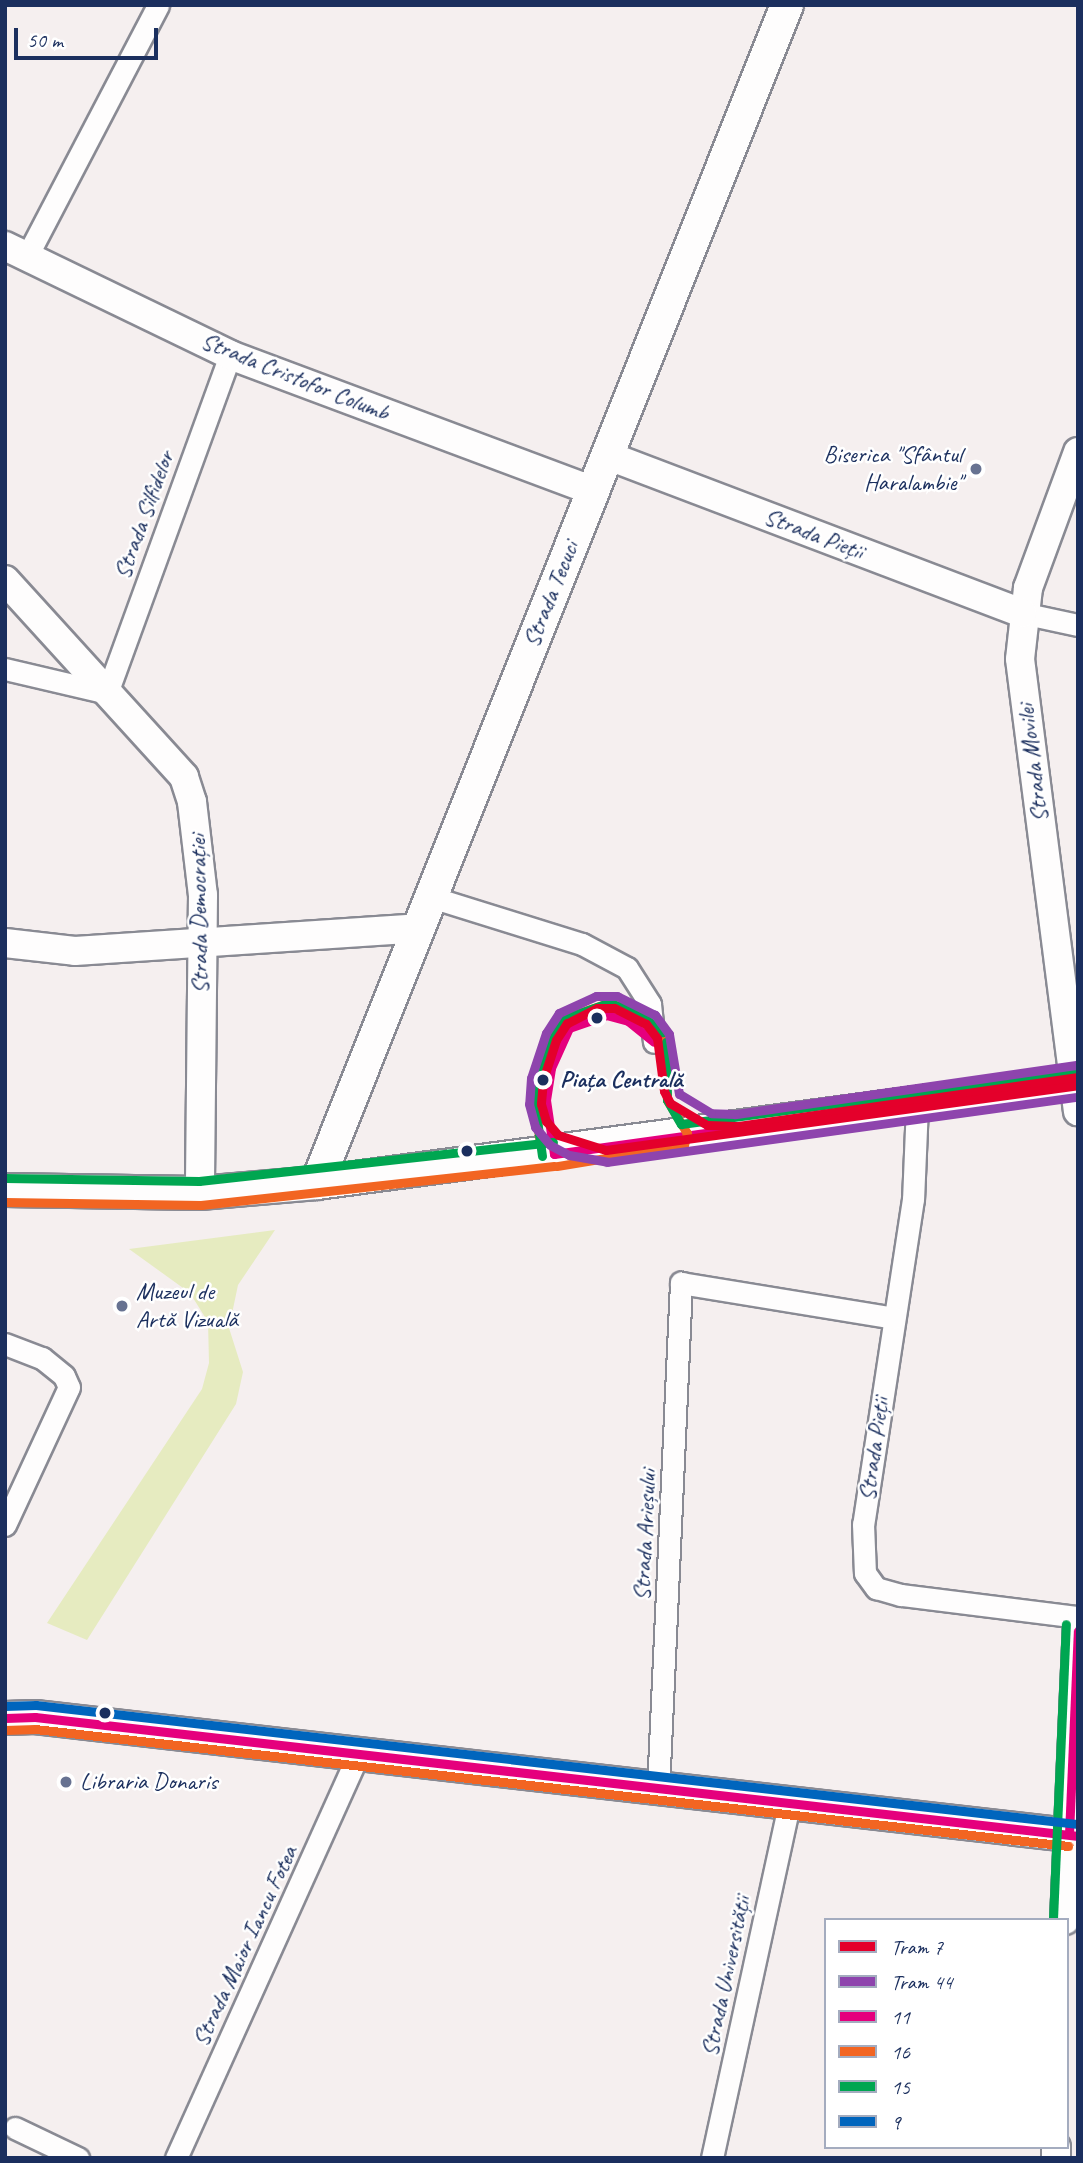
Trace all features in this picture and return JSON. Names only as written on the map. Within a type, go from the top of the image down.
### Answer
[{"type":"main road","name":"Strada Tecuci","points":[[317,1183],[787,5]]},
{"type":"main road","points":[[5,1190],[200,1193],[317,1183],[917,1105],[1076,1091]]},
{"type":"main road","points":[[5,1718],[35,1717],[789,1805],[1073,1835]]},
{"type":"street","points":[[16,251],[158,5]]},
{"type":"street","name":"Strada Cristofor Columb","points":[[16,251],[230,355],[592,490]]},
{"type":"street","name":"Strada Silfidelor","points":[[107,693],[230,355]]},
{"type":"street","name":"Strada Movilei","points":[[1076,1091],[1020,659],[1022,613],[1078,453]]},
{"type":"street","name":"Strada Pieții","points":[[606,455],[1022,613]]},
{"type":"street","name":"Strada Democrației","points":[[5,580],[184,777],[198,827],[203,942],[200,1193]]},
{"type":"street","points":[[1022,613],[1078,625]]},
{"type":"street","points":[[5,669],[107,693]]},
{"type":"street","points":[[431,897],[582,944],[627,968],[650,1004],[654,1042]]},
{"type":"street","points":[[5,943],[75,951],[418,928]]},
{"type":"street","name":"Strada Pieții","points":[[917,1105],[913,1199],[862,1532],[862,1559],[869,1581],[901,1595],[1078,1617]]},
{"type":"street","name":"Strada Arieșului","points":[[658,1790],[681,1283],[894,1318]]},
{"type":"street","points":[[5,1344],[42,1359],[64,1376],[69,1387],[5,1525]]},
{"type":"street","points":[[1065,1918],[1073,1835],[1078,1625]]},
{"type":"street","name":"Strada Maior Iancu Fotea","points":[[176,2158],[358,1755]]},
{"type":"street","name":"Strada Universității","points":[[712,2158],[789,1805]]},
{"type":"street","points":[[15,2128],[78,2158]]},
{"type":"green space","points":[[275,1230],[238,1285],[229,1328],[243,1372],[236,1404],[87,1640],[47,1623],[202,1389],[209,1363],[208,1322],[190,1293],[129,1249]]},
{"type":"tram line","name":"44","points":[[1076,1065],[735,1114],[711,1113],[679,1094],[669,1034],[655,1015],[617,996],[596,996],[559,1013],[546,1033],[531,1078],[529,1104],[535,1127],[550,1145],[569,1155],[607,1162],[1078,1097]]},
{"type":"tram line","name":"7","points":[[1078,1077],[736,1126],[707,1125],[670,1103],[664,1091],[657,1038],[646,1024],[614,1008],[597,1008],[567,1023],[556,1040],[543,1080],[541,1104],[546,1121],[558,1135],[606,1150],[1078,1085]]},
{"type":"transit line","name":"16","points":[[540,1143],[534,1101],[539,1066],[561,1019],[608,1003],[634,1010],[663,1034],[667,1100],[687,1133],[684,1145],[557,1166]]},
{"type":"transit line","name":"15","points":[[542,1156],[534,1098],[539,1064],[560,1020],[608,1003],[634,1010],[662,1032]]},
{"type":"transit line","name":"11","points":[[554,1154],[546,1100],[551,1068],[569,1028],[606,1015],[628,1021],[654,1042]]},
{"type":"transit line","name":"15","points":[[666,1042],[667,1100],[681,1124],[1078,1071]]},
{"type":"transit line","name":"11","points":[[554,1154],[1072,1082]]},
{"type":"transit line","name":"15","points":[[5,1178],[199,1181],[553,1142]]},
{"type":"transit line","name":"16","points":[[5,1202],[201,1205],[554,1166]]},
{"type":"transit line","name":"15","points":[[1053,1918],[1066,1624]]},
{"type":"transit line","name":"11","points":[[1069,1834],[1078,1631]]},
{"type":"transit line","name":"9","points":[[5,1706],[36,1705],[1078,1824]]},
{"type":"transit line","name":"11","points":[[5,1718],[35,1717],[1078,1836]]},
{"type":"transit line","name":"16","points":[[5,1730],[35,1729],[1068,1846]]},
{"type":"place","name":"Biserica \"Sfântul Haralambie\"","points":[[976,469]]},
{"type":"place","name":"Piața Centrală","points":[[543,1080]]},
{"type":"place","name":"Muzeul de Artă Vizuală","points":[[122,1306]]},
{"type":"place","name":"Libraria Donaris","points":[[66,1782]]}]
